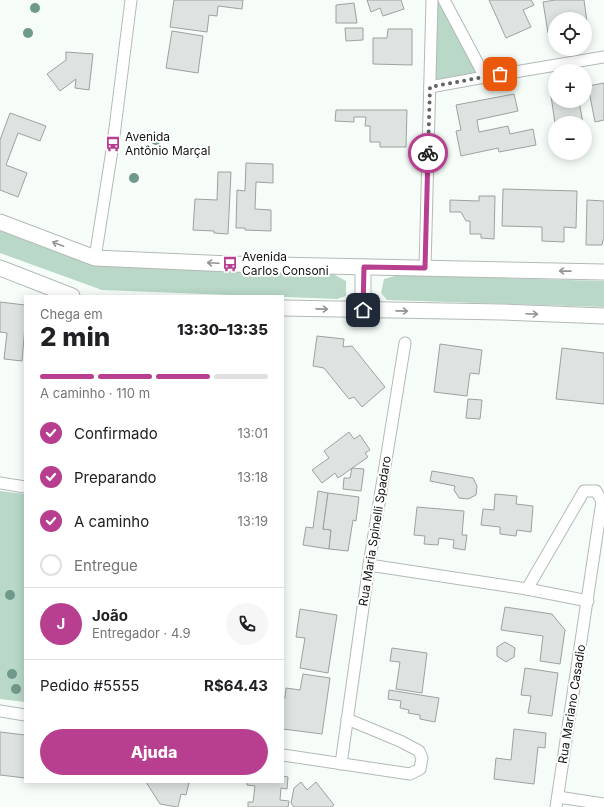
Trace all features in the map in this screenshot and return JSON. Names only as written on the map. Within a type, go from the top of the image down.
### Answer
[{"type":"main road","points":[[0,222],[95,258],[230,264],[604,272]]},
{"type":"main road","points":[[363,310],[364,267]]},
{"type":"main road","points":[[0,268],[69,295]]},
{"type":"main road","points":[[284,308],[502,312],[604,316]]},
{"type":"street","points":[[95,258],[113,144],[131,0]]},
{"type":"street","points":[[425,268],[432,0]]},
{"type":"street","points":[[444,0],[485,77]]},
{"type":"street","points":[[430,87],[604,57]]},
{"type":"street","name":"Rua Maria Spinelli Spadaro","points":[[341,764],[369,565],[405,343]]},
{"type":"street","points":[[0,483],[24,487]]},
{"type":"street","name":"Rua Mariano Casadio","points":[[527,589],[584,491],[596,491],[602,501],[557,802]]},
{"type":"street","points":[[369,565],[527,589],[588,601]]},
{"type":"street","points":[[0,711],[24,715]]},
{"type":"street","points":[[284,755],[410,774],[420,769],[422,758],[419,751],[400,741],[347,720]]},
{"type":"street","points":[[557,802],[604,804]]},
{"type":"green space","points":[[435,0],[442,0],[482,76],[432,84]]},
{"type":"green space","points":[[0,229],[97,265],[333,274],[346,281],[346,296],[337,299],[284,297],[284,295],[233,295],[102,290],[0,253]]},
{"type":"green space","points":[[399,275],[604,281],[604,307],[387,300],[381,293],[384,279]]},
{"type":"green space","points":[[0,491],[24,494],[24,702],[0,699]]},
{"type":"building","points":[[174,0],[243,0],[242,9],[218,6],[217,16],[209,15],[207,32],[170,27]]},
{"type":"building","points":[[367,0],[401,0],[404,9],[383,16],[380,8],[371,12]]},
{"type":"building","points":[[489,0],[531,0],[534,5],[523,10],[531,27],[506,38]]},
{"type":"building","points":[[555,0],[584,0],[586,12],[548,12],[548,33],[543,2]]},
{"type":"building","points":[[354,3],[357,23],[336,23],[336,5]]},
{"type":"building","points":[[345,28],[363,28],[363,40],[346,41]]},
{"type":"building","points":[[388,29],[412,29],[412,65],[373,64],[373,38],[387,38]]},
{"type":"building","points":[[172,31],[203,36],[198,73],[166,68]]},
{"type":"building","points":[[66,52],[93,54],[89,90],[75,88],[76,79],[60,91],[47,74],[66,60]]},
{"type":"building","points":[[604,83],[604,120],[595,122],[592,107],[592,85]]},
{"type":"building","points":[[514,94],[518,111],[477,120],[479,132],[508,126],[510,134],[533,129],[536,145],[499,152],[498,148],[461,156],[456,131],[461,130],[456,105]]},
{"type":"building","points":[[553,108],[580,108],[582,116],[554,116]]},
{"type":"building","points":[[336,110],[407,110],[406,147],[380,147],[380,142],[370,142],[370,126],[365,126],[366,117],[354,117],[354,122],[335,121]]},
{"type":"building","points":[[10,113],[46,126],[40,141],[18,133],[6,165],[27,173],[18,197],[0,190],[0,140]]},
{"type":"building","points":[[246,163],[273,164],[273,183],[256,182],[255,209],[271,210],[271,231],[245,230],[245,228],[236,228],[237,190],[245,191]]},
{"type":"building","points":[[218,172],[231,172],[228,234],[214,233],[214,231],[193,230],[195,199],[217,200]]},
{"type":"building","points":[[503,189],[577,191],[576,228],[564,227],[564,242],[542,241],[542,227],[502,226]]},
{"type":"building","points":[[479,196],[495,196],[494,239],[481,238],[481,234],[470,234],[470,221],[466,221],[461,212],[450,212],[450,200],[479,201]]},
{"type":"building","points":[[587,200],[604,201],[604,240],[602,245],[586,245]]},
{"type":"building","points":[[0,302],[24,305],[22,361],[4,359],[7,333],[0,332]]},
{"type":"building","points":[[317,336],[344,339],[343,347],[352,346],[385,387],[362,407],[354,397],[349,399],[324,368],[313,366]]},
{"type":"building","points":[[440,344],[482,350],[479,374],[470,373],[467,396],[434,392]]},
{"type":"building","points":[[562,348],[604,353],[604,404],[556,399]]},
{"type":"building","points":[[468,399],[482,400],[480,419],[466,418]]},
{"type":"building","points":[[349,432],[354,439],[360,435],[370,450],[365,453],[368,457],[338,478],[335,473],[322,483],[312,470],[329,458],[324,451]]},
{"type":"building","points":[[352,468],[364,469],[361,491],[343,489],[344,478],[350,478]]},
{"type":"building","points":[[432,471],[473,478],[477,486],[476,495],[468,499],[459,498],[454,490],[455,486],[430,481]]},
{"type":"building","points":[[318,491],[328,493],[323,529],[331,530],[329,549],[303,545],[306,527],[313,528]]},
{"type":"building","points":[[328,493],[359,497],[356,521],[353,520],[348,551],[329,549],[331,530],[323,529]]},
{"type":"building","points":[[495,494],[517,496],[516,504],[533,506],[531,532],[517,530],[516,536],[500,534],[500,527],[481,525],[483,509],[494,510]]},
{"type":"building","points":[[417,507],[464,511],[462,535],[467,535],[465,550],[453,548],[454,540],[439,538],[438,545],[424,544],[425,536],[414,535]]},
{"type":"building","points":[[505,607],[552,614],[565,630],[560,664],[540,661],[543,636],[501,630]]},
{"type":"building","points":[[300,609],[337,615],[328,673],[300,668],[305,638],[296,637]]},
{"type":"building","points":[[505,642],[515,648],[514,657],[506,662],[497,656],[497,647]]},
{"type":"building","points":[[392,648],[427,653],[422,693],[396,689],[400,662],[390,661]]},
{"type":"building","points":[[525,668],[558,673],[552,716],[528,713],[531,696],[521,695]]},
{"type":"building","points":[[303,674],[330,678],[322,734],[284,729],[284,698],[286,688],[300,690]]},
{"type":"building","points":[[389,690],[439,698],[435,722],[420,719],[420,715],[408,713],[409,710],[400,708],[401,701],[388,699]]},
{"type":"building","points":[[514,729],[546,733],[545,748],[538,747],[534,784],[494,779],[496,758],[511,760]]},
{"type":"building","points":[[0,732],[24,735],[24,778],[0,775]]},
{"type":"building","points":[[284,776],[288,777],[287,789],[281,788],[280,800],[289,801],[288,807],[248,807],[248,802],[253,802],[255,786],[247,785],[247,783],[284,783]]},
{"type":"building","points":[[301,782],[307,790],[316,782],[334,805],[331,807],[294,807],[291,803],[294,788]]},
{"type":"building","points":[[147,783],[189,783],[186,795],[181,794],[178,807],[160,804]]},
{"type":"way so far","points":[[428,153],[430,87],[500,74]]},
{"type":"place","name":"Avenida Antônio Marçal","points":[[113,144]]},
{"type":"place","name":"Avenida Carlos Consoni","points":[[230,264]]},
{"type":"route","points":[[363,310],[364,267],[425,268],[428,153]]}]
